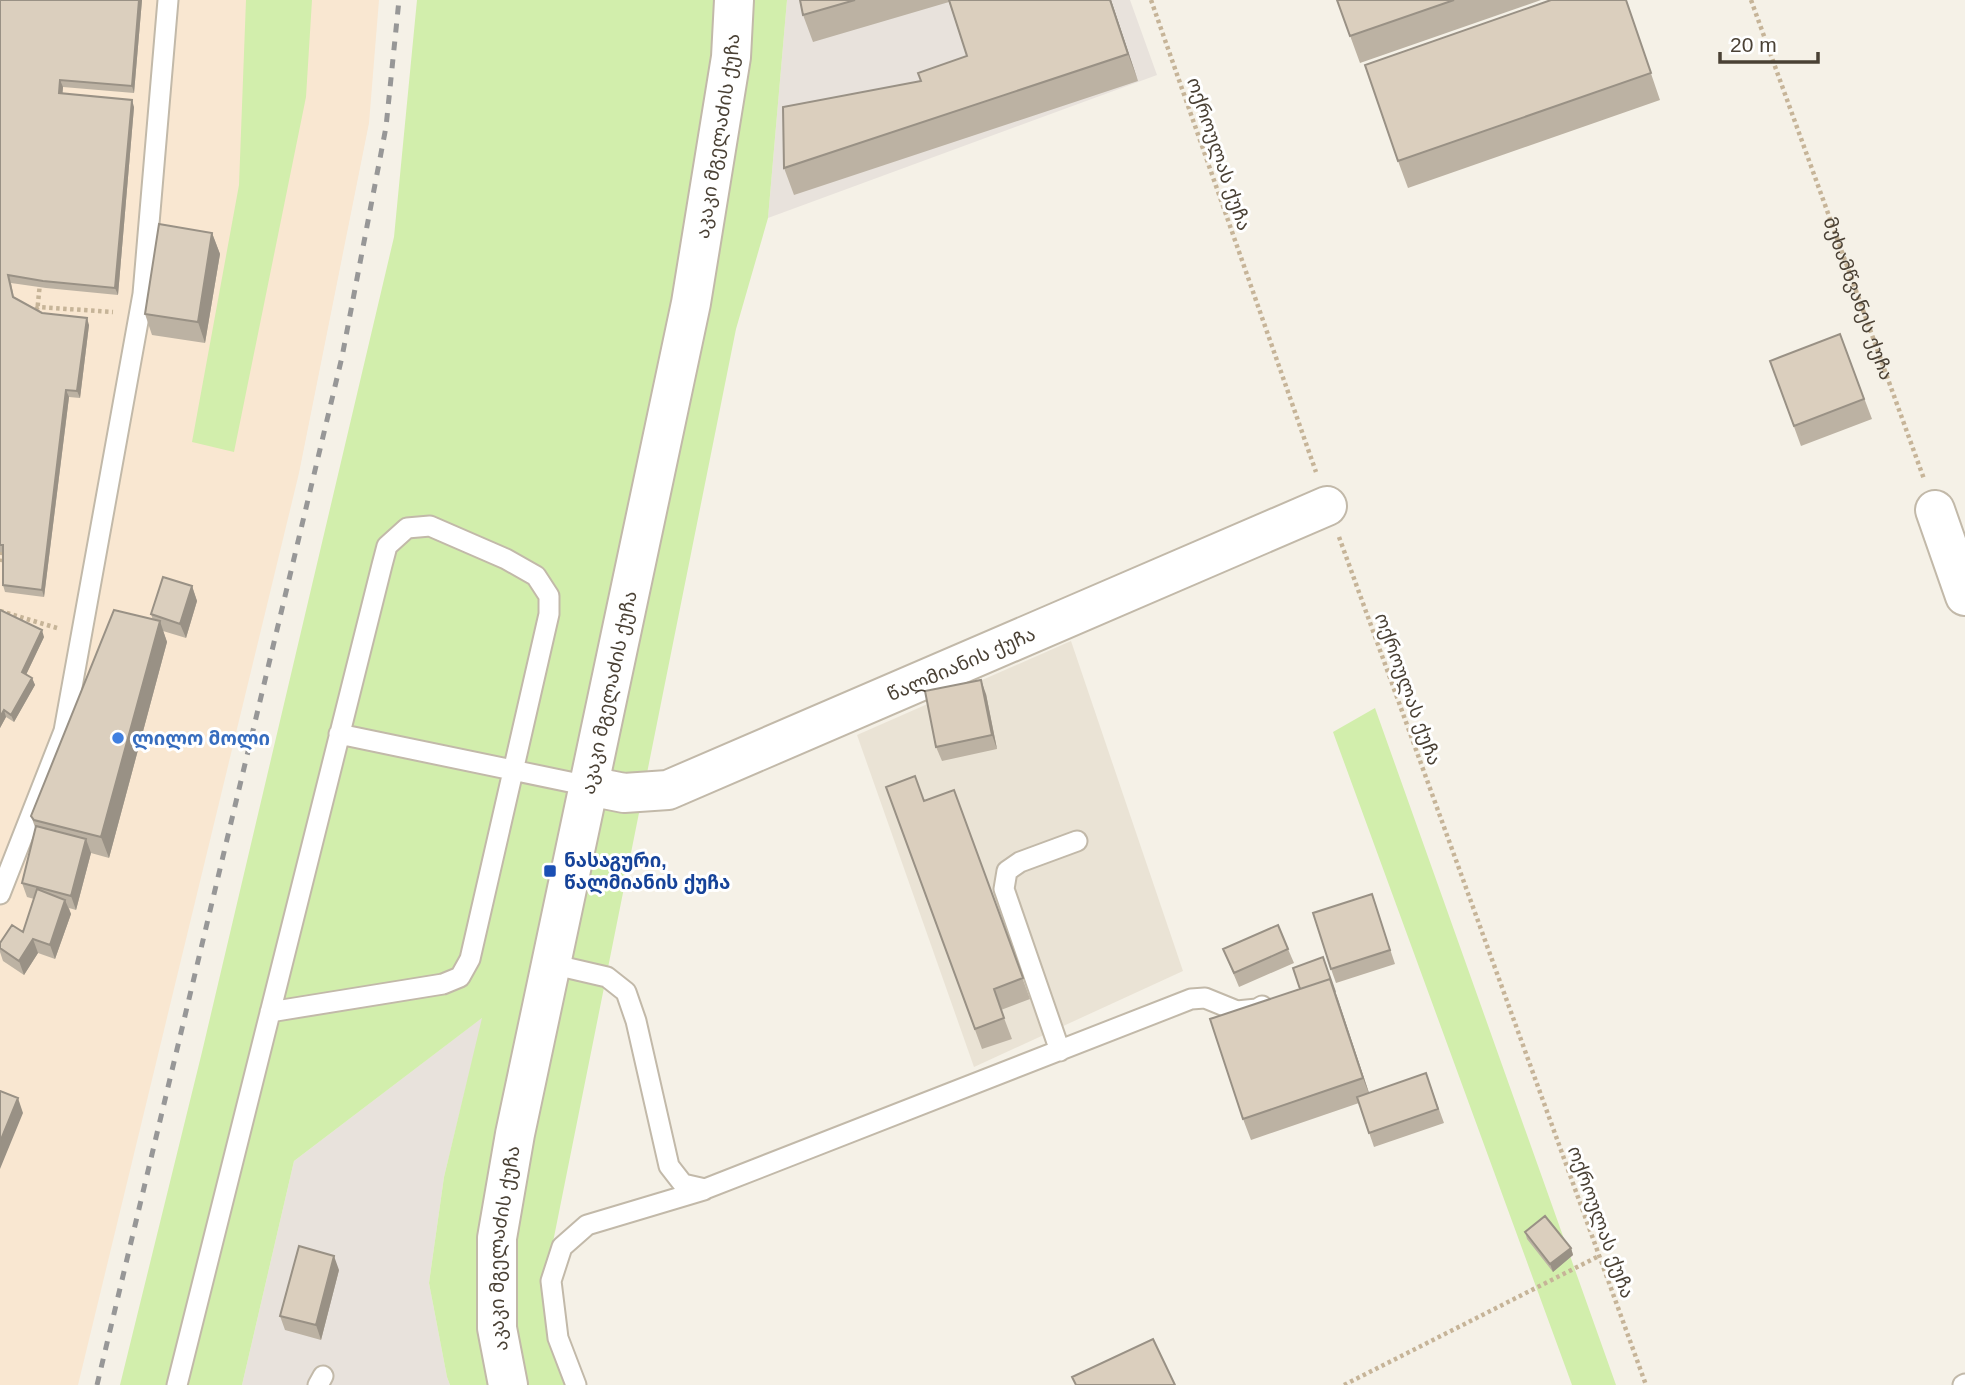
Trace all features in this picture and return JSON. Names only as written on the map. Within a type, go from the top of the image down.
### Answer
[{"type":"street","name":"აკაკი მგელაძის ქუჩა","points":[[508,1385],[497,1328],[497,1238],[515,1134],[691,303],[731,57],[734,0]]},
{"type":"street","name":"წალმიანის ქუჩა","points":[[589,786],[624,793],[668,790],[1327,506]]},
{"type":"street","points":[[1935,510],[1965,596]]},
{"type":"lane","points":[[0,894],[64,731],[143,294],[168,0]]},
{"type":"lane","points":[[177,1385],[270,1012],[387,546],[407,528],[430,526],[506,559],[536,576],[549,596],[550,614],[470,959],[460,977],[443,984],[270,1012]]},
{"type":"lane","points":[[340,734],[589,786]]},
{"type":"lane","points":[[1060,1051],[1004,889],[1007,871],[1020,862],[1077,841]]},
{"type":"lane","points":[[551,964],[607,978],[626,992],[636,1021],[668,1166],[683,1184],[705,1189]]},
{"type":"lane","points":[[576,1385],[558,1338],[551,1281],[562,1247],[587,1225],[705,1189],[1191,999],[1205,998],[1237,1010],[1257,1009],[1271,1001]]},
{"type":"path","name":"ოქროულას ქუჩა","points":[[1151,0],[1327,506],[1646,1385]]},
{"type":"path","name":"მუხამწვანეს ქუჩა","points":[[1751,0],[1935,510]]},
{"type":"path","points":[[33,318],[41,271]]},
{"type":"path","points":[[37,307],[139,314]]},
{"type":"path","points":[[0,562],[4,537]]},
{"type":"path","points":[[0,611],[81,635]]},
{"type":"path","points":[[1343,1385],[1598,1256]]},
{"type":"shaded area","name":"ლილო მოლი","points":[[0,0],[379,0],[369,123],[299,473],[78,1385],[0,1385]]},
{"type":"shaded area","points":[[787,0],[1130,0],[1157,75],[768,218]]},
{"type":"shaded area","points":[[1071,641],[1183,971],[974,1067],[857,735]]},
{"type":"shaded area","points":[[483,1017],[444,1177],[429,1283],[450,1385],[242,1385],[294,1161]]},
{"type":"green space","points":[[246,0],[312,0],[306,97],[234,452],[192,442],[239,185]]},
{"type":"green space","points":[[417,0],[787,0],[768,218],[736,329],[545,1282],[571,1385],[450,1385],[447,1377],[429,1283],[444,1177],[482,1018],[294,1161],[242,1385],[120,1385],[202,1052],[394,237]]},
{"type":"green space","points":[[1375,708],[1616,1385],[1572,1385],[1333,732]]},
{"type":"building","points":[[0,0],[139,0],[132,86],[60,80],[59,93],[132,100],[115,288],[8,275],[13,297],[42,313],[87,318],[77,391],[66,390],[42,590],[3,585],[3,545],[0,545]]},
{"type":"building","points":[[800,0],[855,0],[803,15]]},
{"type":"building","points":[[949,0],[1110,0],[1128,54],[784,168],[783,107],[921,81],[918,73],[967,56]]},
{"type":"building","points":[[1337,0],[1454,0],[1350,36]]},
{"type":"building","points":[[1551,0],[1626,0],[1651,73],[1398,161],[1365,65]]},
{"type":"building","points":[[159,224],[212,233],[198,322],[145,314]]},
{"type":"building","points":[[1840,334],[1864,399],[1794,426],[1770,361]]},
{"type":"building","points":[[163,577],[192,586],[180,624],[151,614]]},
{"type":"building","points":[[0,610],[42,630],[22,672],[32,678],[11,715],[4,710],[0,717]]},
{"type":"building","points":[[114,610],[160,621],[101,837],[34,820],[31,816]]},
{"type":"building","points":[[981,680],[992,735],[936,747],[925,691]]},
{"type":"building","points":[[915,776],[924,801],[954,790],[1023,978],[994,989],[1004,1018],[975,1029],[886,787]]},
{"type":"building","points":[[36,826],[86,839],[71,896],[22,883]]},
{"type":"building","points":[[37,889],[65,900],[50,945],[33,939],[19,961],[0,948],[0,943],[12,925],[23,932]]},
{"type":"building","points":[[1372,894],[1390,950],[1331,969],[1313,913]]},
{"type":"building","points":[[1278,925],[1288,949],[1234,973],[1223,949]]},
{"type":"building","points":[[1323,957],[1335,992],[1330,979],[1300,989],[1293,968]]},
{"type":"building","points":[[1330,979],[1363,1078],[1243,1119],[1210,1019]]},
{"type":"building","points":[[1426,1073],[1438,1109],[1369,1133],[1357,1097]]},
{"type":"building","points":[[0,1091],[18,1098],[0,1142]]},
{"type":"building","points":[[1545,1216],[1571,1248],[1550,1264],[1525,1232]]},
{"type":"building","points":[[299,1246],[334,1256],[316,1325],[280,1316]]},
{"type":"building","points":[[1153,1339],[1175,1385],[1076,1385],[1072,1377]]},
{"type":"railway","points":[[97,1385],[342,357],[386,127],[399,0]]},
{"type":"place","name":"ლილო მოლი","points":[[118,738]]},
{"type":"place","name":"ნასაგური, წალმიანის ქუჩა","points":[[550,871]]}]
